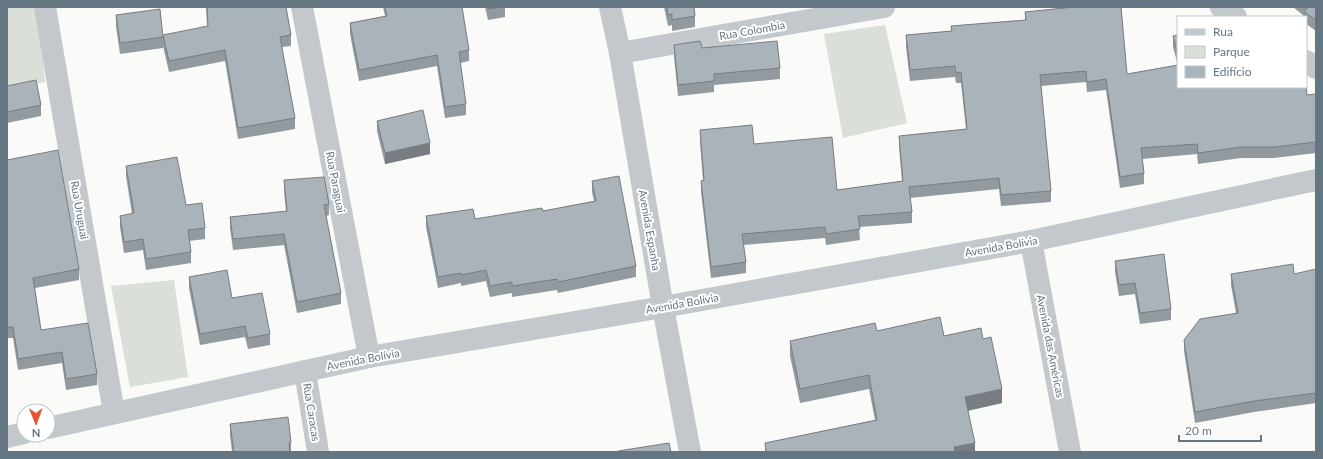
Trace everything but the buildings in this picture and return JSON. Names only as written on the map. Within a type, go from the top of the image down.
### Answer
[{"type":"street","name":"Rua Uruguai","points":[[45,7],[114,413]]},
{"type":"street","name":"Rua Paraguai","points":[[302,7],[369,357]]},
{"type":"street","name":"Avenida Espanha","points":[[610,7],[620,53],[663,307],[690,452]]},
{"type":"street","name":"Rua Colombia","points":[[620,53],[884,7]]},
{"type":"street","points":[[1221,7],[1234,16]]},
{"type":"street","points":[[1307,62],[1316,68]]},
{"type":"street","name":"Avenida Bolívia","points":[[56,426],[369,357],[663,307],[1031,241],[1316,180]]},
{"type":"street","name":"Avenida das Américas","points":[[1031,241],[1070,452]]},
{"type":"street","name":"Rua Caracas","points":[[305,371],[318,452]]},
{"type":"green space","points":[[7,7],[38,7],[45,82],[7,90]]},
{"type":"green space","points":[[885,25],[907,123],[843,138],[824,34]]},
{"type":"green space","points":[[174,280],[188,377],[130,387],[111,286]]}]
